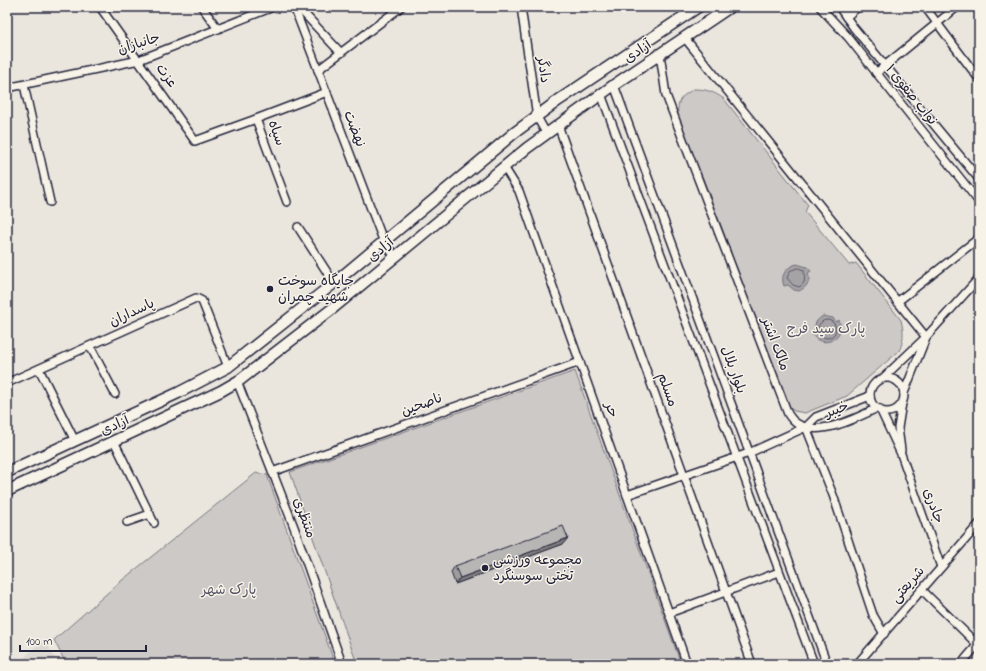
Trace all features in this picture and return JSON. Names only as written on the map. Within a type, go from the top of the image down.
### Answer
[{"type":"main road","name":"آزادی","points":[[7,472],[204,380],[228,367],[334,283],[383,240],[537,117],[698,7]]},
{"type":"main road","name":"آزادی","points":[[7,491],[114,442],[238,382],[332,309],[546,133],[684,37],[730,7]]},
{"type":"street","name":"عزت","points":[[100,7],[195,141],[256,119]]},
{"type":"street","points":[[202,7],[218,29]]},
{"type":"street","name":"جانبازان","points":[[7,88],[139,60],[273,7]]},
{"type":"street","name":"نهضت","points":[[294,7],[383,240],[395,257]]},
{"type":"street","points":[[298,7],[341,53]]},
{"type":"street","name":"دادگر","points":[[521,7],[537,117],[546,133]]},
{"type":"street","name":"نواب صفوی ۱","points":[[820,7],[848,37],[979,202]]},
{"type":"street","name":"نواب صفوی ۱","points":[[839,7],[979,179]]},
{"type":"street","points":[[846,17],[858,7]]},
{"type":"street","points":[[925,7],[979,79]]},
{"type":"street","points":[[876,73],[957,7]]},
{"type":"street","points":[[318,70],[399,8]]},
{"type":"street","points":[[684,37],[926,337]]},
{"type":"street","name":"مالک اشتر","points":[[660,54],[666,95],[788,414],[796,423],[806,427]]},
{"type":"street","points":[[24,85],[50,202]]},
{"type":"street","name":"بلوار بلال","points":[[614,85],[827,664]]},
{"type":"street","name":"سپاه","points":[[287,202],[256,119],[327,92]]},
{"type":"street","name":"بلوار بلال","points":[[601,94],[814,664]]},
{"type":"street","name":"مسلم","points":[[558,125],[752,664]]},
{"type":"street","name":"حر","points":[[504,167],[518,191],[628,495],[687,664]]},
{"type":"street","points":[[298,227],[334,283]]},
{"type":"street","points":[[898,302],[979,238]]},
{"type":"street","points":[[901,454],[879,409],[872,402],[870,396],[871,388],[926,337],[979,278]]},
{"type":"street","name":"پاسداران","points":[[7,383],[196,298],[199,298],[202,301],[228,367]]},
{"type":"street","points":[[879,409],[891,411],[898,407],[926,337]]},
{"type":"street","points":[[90,346],[115,394]]},
{"type":"street","name":"ناصحین","points":[[272,472],[580,362]]},
{"type":"street","points":[[39,369],[75,441]]},
{"type":"street","points":[[883,378],[890,378],[897,381],[902,387],[903,397],[898,428],[901,454]]},
{"type":"street","name":"منتظری","points":[[238,382],[342,664]]},
{"type":"street","name":"خیبر","points":[[806,427],[816,417],[870,396]]},
{"type":"street","name":"خیبر","points":[[806,427],[824,429],[879,409]]},
{"type":"street","points":[[628,495],[749,453],[806,427],[833,495],[873,615],[884,634]]},
{"type":"street","points":[[114,442],[154,523]]},
{"type":"street","name":"جادری","points":[[901,454],[941,567]]},
{"type":"street","points":[[127,522],[150,514]]},
{"type":"street","name":"شریعتی","points":[[857,664],[941,567],[978,527]]},
{"type":"street","points":[[669,613],[779,572]]},
{"type":"street","points":[[922,590],[978,645],[961,664]]},
{"type":"shaded area","points":[[44,638],[58,664],[18,664]]},
{"type":"green space","name":"پارک سید فرج","points":[[694,89],[710,91],[724,99],[808,205],[805,212],[849,265],[856,263],[901,320],[903,336],[899,351],[847,396],[805,413],[794,411],[786,403],[728,255],[731,252],[702,176],[699,177],[680,128],[678,108],[680,100],[684,95]]},
{"type":"green space","name":"مجموعه ورزشی تختی سوسنگرد","points":[[575,371],[681,664],[357,664],[290,472]]},
{"type":"green space","name":"پارک شهر","points":[[256,473],[267,475],[335,664],[66,664],[54,640],[121,581]]},
{"type":"water","points":[[797,264],[807,267],[811,271],[808,273],[808,284],[799,291],[794,290],[788,285],[784,286],[783,282],[783,275],[787,269]]},
{"type":"water","points":[[823,316],[833,318],[836,322],[839,320],[840,326],[837,337],[828,342],[822,342],[812,335],[816,333],[816,323]]},
{"type":"building","points":[[563,526],[568,538],[460,578],[455,566]]},
{"type":"place","name":"جایگاه سوخت شهید چمران","points":[[270,289]]},
{"type":"place","name":"مجموعه ورزشی تختی سوسنگرد","points":[[485,568]]}]
